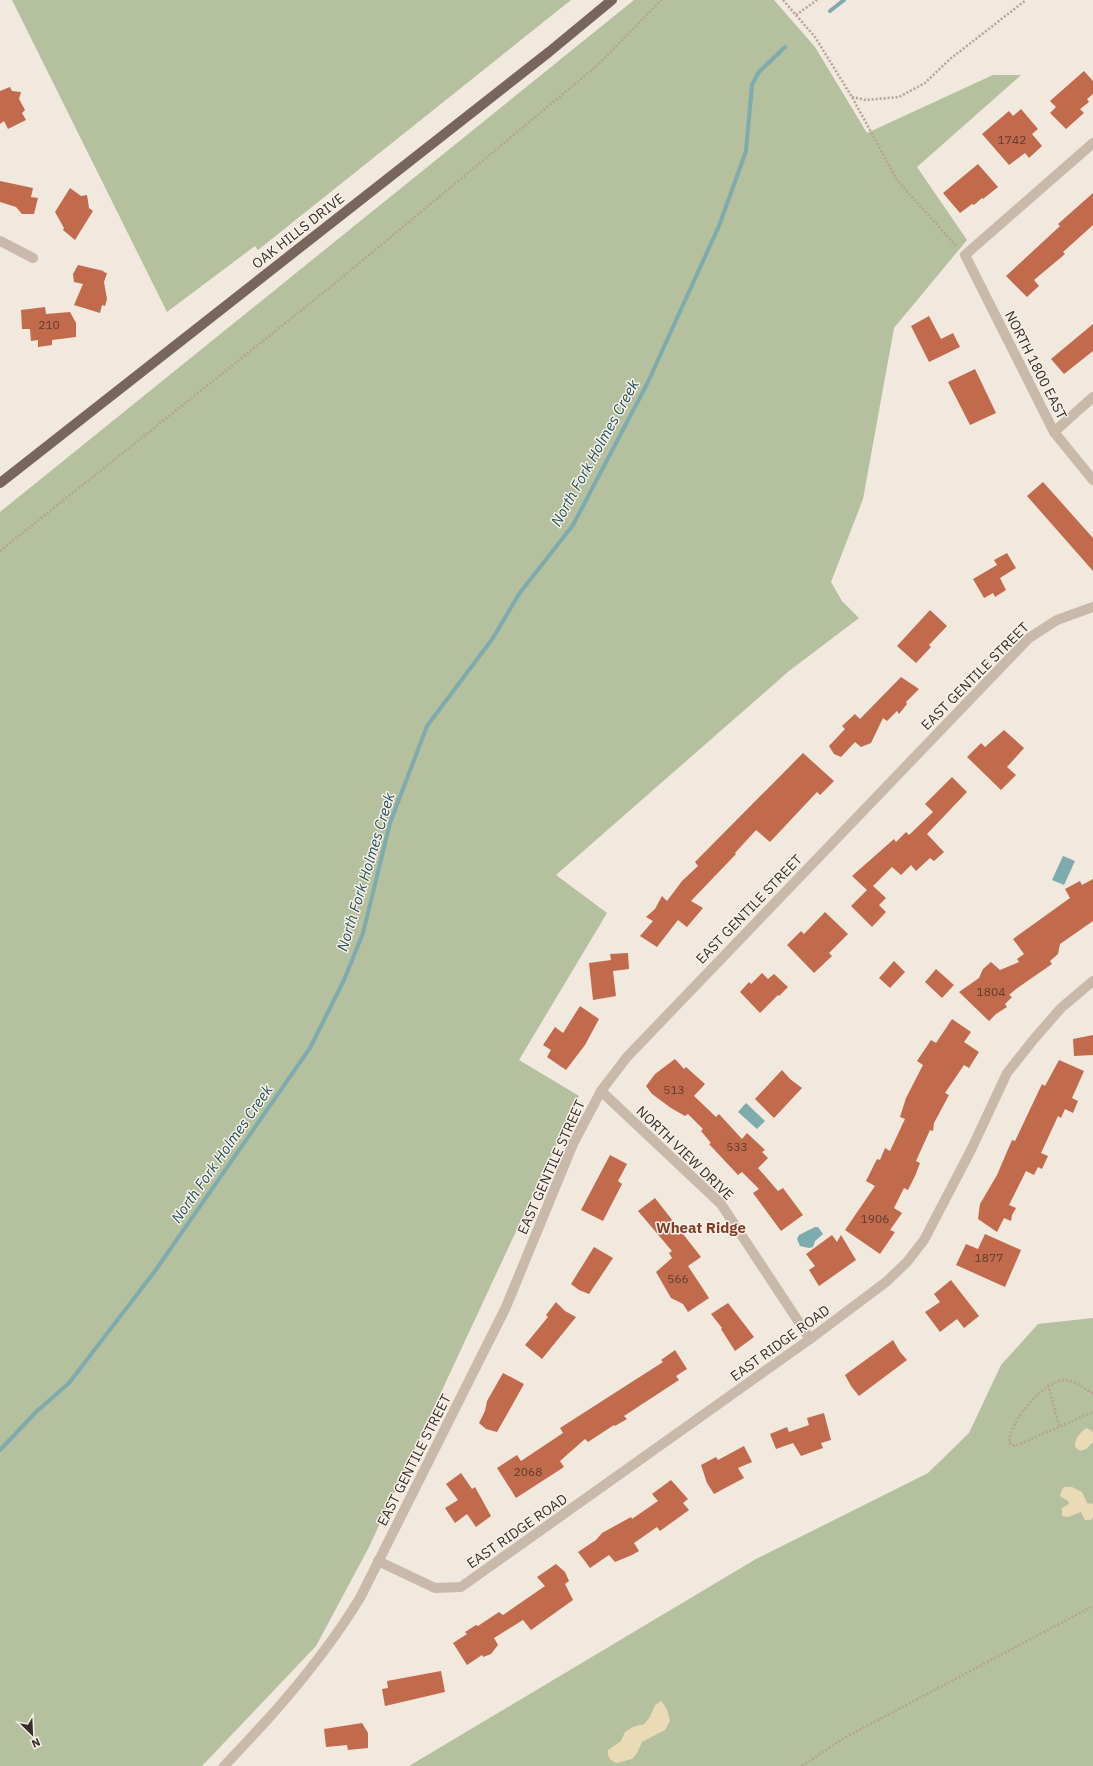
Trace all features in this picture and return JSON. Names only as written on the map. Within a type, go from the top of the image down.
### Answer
[{"type":"main road","name":"OAK HILLS DRIVE","points":[[0,483],[537,62],[612,0]]},
{"type":"street","points":[[965,255],[1093,143]]},
{"type":"street","points":[[0,241],[33,258]]},
{"type":"street","name":"NORTH 1800 EAST","points":[[965,255],[1054,432],[1093,480]]},
{"type":"street","points":[[1054,432],[1093,397]]},
{"type":"street","name":"EAST GENTILE STREET","points":[[224,1766],[283,1703],[339,1634],[360,1598],[506,1307],[573,1144],[601,1091],[627,1057],[1029,638],[1057,620],[1093,607]]},
{"type":"street","name":"EAST RIDGE ROAD","points":[[378,1561],[435,1588],[461,1587],[810,1339],[886,1282],[907,1262],[928,1233],[971,1150],[1007,1073],[1061,1008],[1093,981]]},
{"type":"street","name":"NORTH VIEW DRIVE","points":[[601,1091],[721,1204],[810,1339]]},
{"type":"path","points":[[0,551],[376,250],[599,64],[661,0]]},
{"type":"path","points":[[783,0],[815,37],[852,97],[897,180],[965,255]]},
{"type":"path","points":[[796,15],[817,0]]},
{"type":"path","points":[[852,97],[866,100],[899,97],[925,83],[950,59],[1026,0]]},
{"type":"path","points":[[1093,1393],[1074,1382],[1065,1380],[1048,1385],[1040,1391],[1018,1420],[1009,1436],[1009,1442],[1015,1446],[1059,1425],[1093,1412]]},
{"type":"path","points":[[1048,1385],[1059,1425]]},
{"type":"path","points":[[802,1766],[844,1738],[1093,1606]]},
{"type":"green space","points":[[12,0],[571,0],[258,250],[255,246],[167,312]]},
{"type":"green space","points":[[634,0],[774,0],[815,47],[867,133],[993,75],[1021,75],[917,167],[967,240],[894,328],[863,499],[831,582],[842,601],[859,618],[789,671],[556,875],[607,913],[519,1060],[579,1096],[369,1547],[316,1646],[202,1766],[0,1766],[0,512]]},
{"type":"green space","points":[[1093,1318],[1093,1766],[409,1766],[756,1559],[928,1473],[969,1433],[1001,1365],[1038,1324]]},
{"type":"sand","points":[[1087,1428],[1093,1432],[1093,1442],[1086,1449],[1080,1451],[1075,1447],[1075,1444],[1080,1433]]},
{"type":"sand","points":[[1065,1487],[1072,1487],[1082,1492],[1087,1503],[1093,1504],[1093,1517],[1091,1520],[1085,1520],[1081,1512],[1068,1517],[1062,1516],[1062,1508],[1069,1504],[1068,1501],[1060,1496],[1062,1489]]},
{"type":"sand","points":[[661,1701],[667,1709],[670,1721],[665,1730],[642,1742],[637,1753],[632,1759],[617,1763],[612,1761],[608,1755],[608,1750],[621,1741],[625,1732],[633,1727],[644,1724],[650,1717],[655,1705]]},
{"type":"water","points":[[1063,856],[1075,861],[1064,885],[1052,880]]},
{"type":"water","points":[[746,1103],[765,1121],[757,1129],[738,1112]]},
{"type":"water","points":[[818,1227],[823,1234],[815,1241],[813,1247],[809,1248],[800,1246],[797,1239],[799,1235]]},
{"type":"building","points":[[1084,71],[1093,81],[1093,94],[1087,99],[1089,102],[1080,109],[1084,113],[1066,129],[1050,113],[1056,107],[1050,101]]},
{"type":"building","points":[[10,87],[12,91],[21,92],[19,99],[25,110],[22,113],[26,120],[8,129],[4,121],[0,124],[0,91]]},
{"type":"building","points":[[1021,109],[1038,129],[1032,134],[1042,146],[1029,158],[1025,153],[1009,165],[982,134],[1009,111],[1013,116]]},
{"type":"building","points":[[978,164],[998,187],[983,199],[982,198],[974,205],[972,204],[960,213],[943,193]]},
{"type":"building","points":[[0,181],[33,188],[31,197],[38,198],[34,214],[22,214],[16,207],[0,202]]},
{"type":"building","points":[[70,188],[81,196],[87,195],[89,208],[93,211],[75,240],[63,230],[64,228],[55,212]]},
{"type":"building","points":[[1093,193],[1093,225],[1063,252],[1065,254],[1034,280],[1039,286],[1027,297],[1006,276],[1060,226],[1058,224]]},
{"type":"building","points":[[78,265],[107,273],[104,282],[107,299],[105,306],[102,305],[100,313],[74,305],[83,284],[74,282],[73,274]]},
{"type":"building","points":[[45,307],[46,314],[70,312],[76,323],[76,337],[52,340],[52,345],[38,347],[38,340],[31,341],[30,329],[22,329],[21,310]]},
{"type":"building","points":[[929,316],[941,339],[953,333],[960,347],[929,362],[911,326]]},
{"type":"building","points":[[1093,324],[1093,351],[1064,374],[1051,359]]},
{"type":"building","points":[[975,369],[996,413],[970,425],[948,382]]},
{"type":"building","points":[[1043,482],[1093,538],[1093,571],[1027,496]]},
{"type":"building","points":[[1007,553],[1016,568],[1000,578],[1006,590],[995,597],[993,593],[984,598],[973,579],[997,565],[994,560]]},
{"type":"building","points":[[930,610],[947,626],[929,645],[931,647],[916,663],[897,646]]},
{"type":"building","points":[[901,677],[919,689],[906,702],[907,704],[899,714],[897,711],[887,721],[883,718],[871,743],[861,747],[855,742],[841,757],[834,754],[829,746],[845,729],[842,726],[855,714],[860,719]]},
{"type":"building","points":[[1004,730],[1024,748],[1007,767],[1016,775],[1001,790],[967,757],[981,743],[985,747]]},
{"type":"building","points":[[803,753],[834,781],[820,795],[817,792],[770,842],[756,830],[735,853],[736,854],[691,901],[703,908],[687,927],[678,920],[657,947],[640,936],[653,921],[646,917],[655,909],[662,896],[667,901],[682,881],[698,866],[695,862]]},
{"type":"building","points":[[952,777],[967,792],[927,834],[944,852],[934,861],[930,858],[916,871],[911,865],[901,875],[892,867],[873,886],[886,898],[879,905],[886,912],[872,927],[851,906],[867,890],[852,876],[894,839],[896,842],[906,832],[909,835],[933,812],[925,804]]},
{"type":"building","points":[[1093,879],[1093,921],[1060,944],[1058,954],[1050,961],[1052,964],[1009,995],[1012,997],[1005,1004],[1007,1007],[996,1014],[989,1021],[959,992],[979,978],[983,969],[991,962],[1000,970],[1019,962],[1017,959],[1024,954],[1013,939],[1070,898],[1065,889],[1080,881],[1082,885]]},
{"type":"building","points":[[825,912],[848,934],[829,953],[832,956],[814,973],[787,945],[801,931],[804,934]]},
{"type":"building","points":[[628,953],[629,969],[613,971],[616,996],[593,1000],[589,963],[611,960],[610,954]]},
{"type":"building","points":[[894,961],[905,972],[890,988],[879,978]]},
{"type":"building","points":[[936,969],[954,985],[942,998],[925,982]]},
{"type":"building","points":[[762,973],[768,979],[774,974],[788,987],[760,1013],[740,992],[749,982],[751,984]]},
{"type":"building","points":[[580,1006],[599,1019],[585,1045],[566,1070],[547,1057],[551,1050],[543,1045],[555,1027],[563,1033]]},
{"type":"building","points":[[952,1019],[971,1032],[964,1042],[979,1052],[969,1068],[964,1065],[945,1093],[949,1095],[934,1123],[933,1131],[930,1130],[916,1161],[920,1163],[915,1176],[908,1190],[904,1188],[894,1208],[902,1213],[890,1230],[895,1232],[880,1254],[845,1230],[875,1186],[866,1181],[877,1159],[880,1160],[885,1148],[890,1151],[905,1119],[900,1117],[906,1098],[923,1065],[917,1061],[931,1040],[936,1043]]},
{"type":"building","points":[[1093,1035],[1093,1055],[1074,1056],[1073,1039]]},
{"type":"building","points":[[675,1059],[684,1069],[686,1067],[705,1084],[694,1096],[716,1117],[719,1114],[742,1139],[747,1133],[765,1150],[762,1152],[768,1158],[758,1168],[778,1191],[783,1188],[803,1215],[781,1231],[753,1193],[759,1189],[742,1172],[738,1175],[709,1144],[711,1143],[701,1131],[703,1129],[688,1114],[685,1116],[671,1108],[652,1094],[646,1086],[655,1074]]},
{"type":"building","points":[[1059,1060],[1084,1071],[1072,1098],[1078,1101],[1073,1113],[1065,1109],[1061,1118],[1058,1116],[1041,1153],[1048,1156],[1042,1169],[1038,1167],[1034,1175],[1026,1171],[1009,1205],[1016,1208],[1012,1215],[1011,1221],[1004,1218],[997,1232],[978,1219],[980,1204],[997,1175],[1012,1140],[1015,1141],[1042,1084],[1045,1086]]},
{"type":"building","points":[[782,1070],[790,1079],[802,1088],[774,1118],[755,1099]]},
{"type":"building","points":[[610,1155],[627,1164],[618,1181],[622,1184],[603,1221],[581,1210]]},
{"type":"building","points":[[655,1198],[701,1257],[688,1266],[709,1298],[688,1312],[683,1304],[671,1298],[656,1272],[672,1258],[669,1253],[672,1251],[638,1211]]},
{"type":"building","points":[[985,1234],[1021,1250],[1005,1287],[956,1265],[966,1244],[978,1249]]},
{"type":"building","points":[[832,1235],[837,1242],[841,1235],[856,1260],[819,1286],[809,1270],[815,1266],[806,1254]]},
{"type":"building","points":[[594,1247],[613,1258],[589,1294],[579,1290],[571,1284]]},
{"type":"building","points":[[951,1280],[979,1316],[964,1328],[957,1319],[940,1332],[925,1312],[940,1302],[934,1294]]},
{"type":"building","points":[[556,1302],[565,1311],[576,1317],[542,1359],[525,1345],[548,1317],[546,1315]]},
{"type":"building","points":[[728,1303],[754,1337],[735,1351],[721,1329],[722,1328],[711,1314]]},
{"type":"building","points":[[893,1340],[907,1360],[859,1396],[845,1375]]},
{"type":"building","points":[[675,1350],[687,1369],[676,1376],[679,1380],[624,1416],[627,1419],[615,1426],[614,1425],[588,1442],[585,1439],[560,1461],[564,1467],[516,1498],[497,1468],[517,1455],[521,1461],[563,1433],[560,1428],[663,1362],[661,1360]]},
{"type":"building","points":[[503,1373],[524,1384],[497,1432],[486,1429],[479,1423],[485,1411],[487,1401]]},
{"type":"building","points":[[824,1413],[831,1440],[821,1443],[823,1448],[801,1456],[793,1443],[776,1449],[770,1434],[787,1427],[789,1432],[809,1425],[807,1418]]},
{"type":"building","points":[[744,1446],[752,1462],[738,1468],[744,1478],[714,1494],[707,1483],[701,1465],[716,1457],[718,1460]]},
{"type":"building","points":[[461,1473],[472,1489],[475,1487],[491,1516],[476,1527],[467,1514],[455,1523],[445,1508],[458,1500],[446,1484]]},
{"type":"building","points":[[671,1480],[688,1499],[683,1503],[689,1510],[660,1531],[657,1527],[634,1543],[639,1551],[615,1562],[609,1555],[590,1568],[578,1552],[596,1540],[602,1533],[631,1517],[632,1519],[658,1501],[652,1494]]},
{"type":"building","points":[[556,1564],[565,1572],[569,1581],[565,1584],[573,1600],[531,1630],[523,1620],[494,1638],[498,1645],[491,1654],[483,1657],[482,1655],[467,1665],[453,1643],[467,1634],[465,1632],[476,1625],[478,1626],[499,1612],[503,1615],[545,1586],[537,1577]]},
{"type":"building","points":[[441,1671],[445,1692],[385,1706],[382,1689],[388,1688],[387,1681]]},
{"type":"building","points":[[362,1723],[368,1733],[368,1748],[348,1750],[347,1745],[326,1747],[324,1729]]},
{"type":"waterway","name":"North Fork Holmes Creek","points":[[830,11],[844,0]]},
{"type":"waterway","name":"North Fork Holmes Creek","points":[[0,1450],[36,1412],[69,1383],[155,1271],[310,1048],[344,980],[363,933],[390,823],[427,726],[493,638],[519,594],[573,525],[647,384],[719,226],[746,151],[752,85],[758,73],[785,47]]},
{"type":"district","name":"Wheat Ridge","points":[[701,1228]]}]
